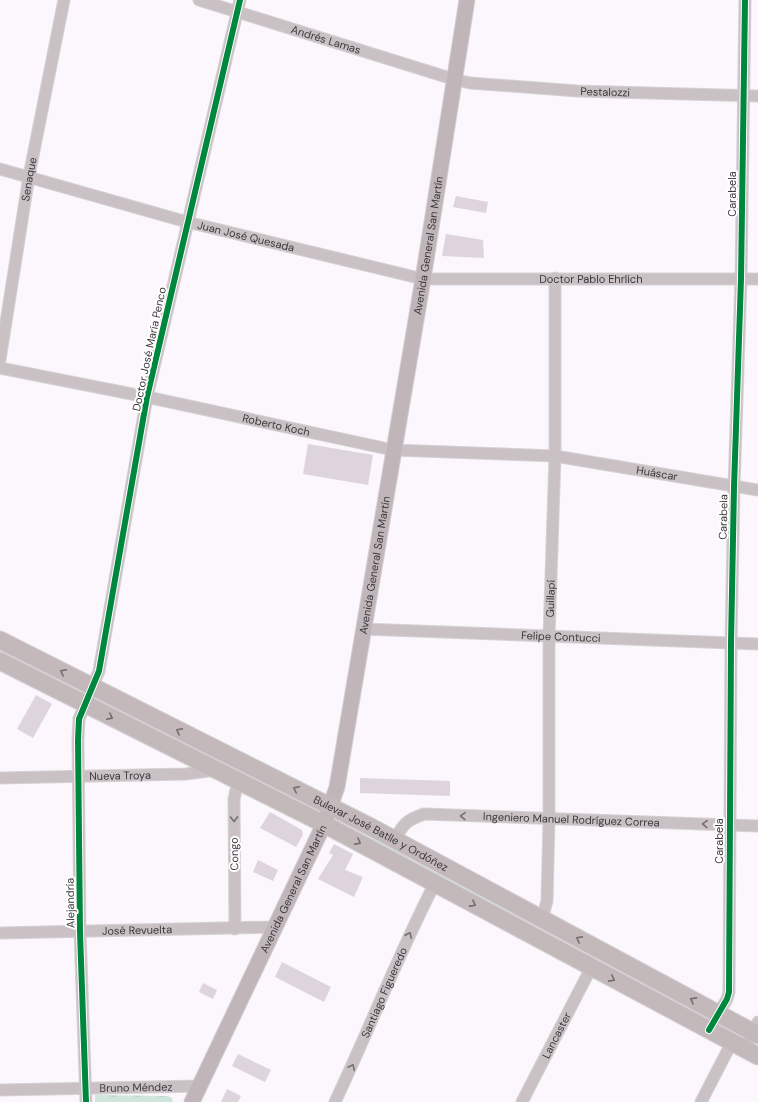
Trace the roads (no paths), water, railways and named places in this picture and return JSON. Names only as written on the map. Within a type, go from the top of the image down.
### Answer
[{"type":"main road","name":"Avenida General San Martín","points":[[192,1102],[273,927],[324,824],[337,787],[423,279],[453,80],[467,0]]},
{"type":"main road","name":"Bulevar José Batlle y Ordóñez","points":[[0,640],[395,839],[718,1014],[756,1030]]},
{"type":"main road","name":"Bulevar José Batlle y Ordóñez","points":[[0,661],[324,824],[745,1049]]},
{"type":"street","name":"Senaque","points":[[0,360],[28,176],[64,0]]},
{"type":"street","name":"Andrés Lamas","points":[[199,0],[453,80]]},
{"type":"street","name":"Doctor José María Penco","points":[[86,704],[99,671],[148,397],[187,222],[240,0]]},
{"type":"street","name":"Carabela","points":[[709,1030],[729,992],[731,643],[734,487],[741,279],[745,0]]},
{"type":"street","name":"Pestalozzi","points":[[453,80],[478,84],[577,92],[758,96]]},
{"type":"street","name":"Juan José Quesada","points":[[0,169],[187,222],[423,279]]},
{"type":"street","name":"Doctor Pablo Ehrlich","points":[[423,279],[555,278],[758,280]]},
{"type":"street","name":"Guillapí","points":[[542,919],[547,901],[549,820],[549,637],[555,456],[555,278]]},
{"type":"street","name":"Roberto Koch","points":[[0,368],[148,397],[393,450],[555,456]]},
{"type":"street","name":"Huáscar","points":[[555,456],[758,490]]},
{"type":"street","name":"Felipe Contucci","points":[[363,629],[758,644]]},
{"type":"street","name":"Alejandría","points":[[86,704],[79,719],[78,729],[80,932],[86,1102]]},
{"type":"street","name":"Nueva Troya","points":[[0,778],[78,778],[186,774],[216,770]]},
{"type":"street","name":"Congo","points":[[235,929],[234,799],[238,781]]},
{"type":"street","name":"Ingeniero Manuel Rodríguez Correa","points":[[395,839],[403,825],[411,818],[424,814],[549,820],[758,826]]},
{"type":"street","name":"Santiago Figueredo","points":[[335,1102],[366,1036],[394,967],[435,883]]},
{"type":"street","name":"José Revuelta","points":[[0,933],[273,927]]},
{"type":"street","name":"Lancaster","points":[[522,1102],[591,968]]},
{"type":"street","points":[[701,1102],[745,1049],[756,1030]]},
{"type":"street","name":"Bruno Méndez","points":[[0,1090],[200,1086]]}]
